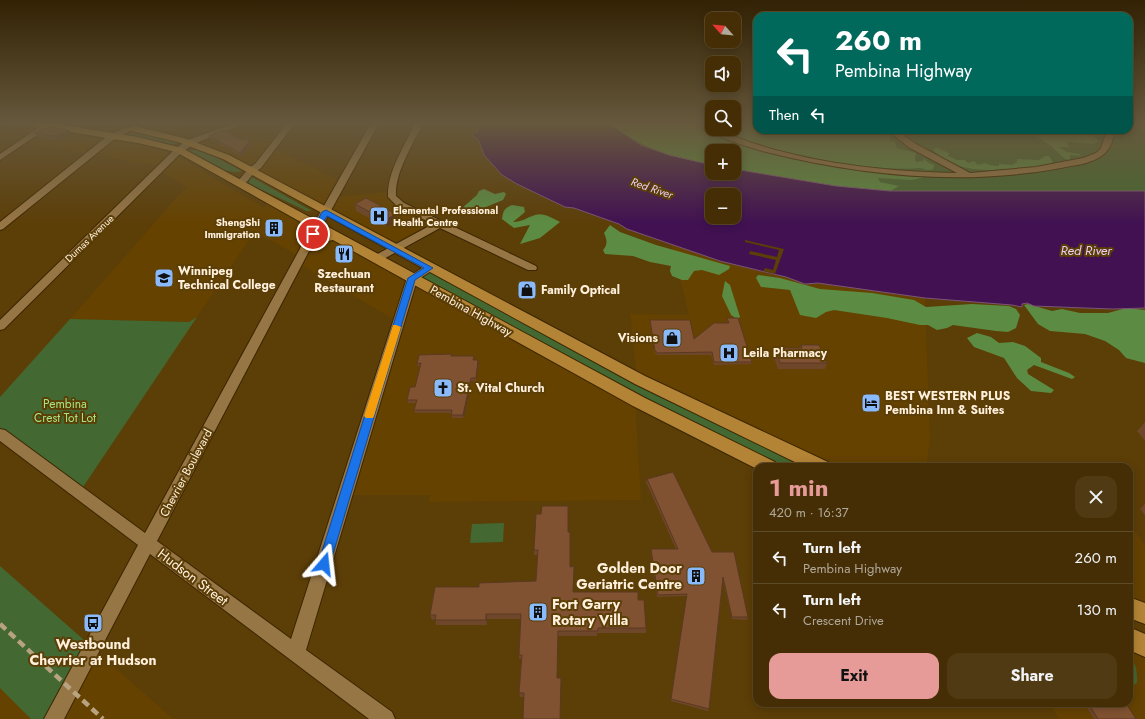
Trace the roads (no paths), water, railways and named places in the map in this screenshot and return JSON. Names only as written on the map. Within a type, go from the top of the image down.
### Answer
[{"type":"main road","name":"Pembina Highway","points":[[191,157],[652,409],[761,463]]},
{"type":"main road","name":"Pembina Highway","points":[[224,157],[252,170],[429,268],[640,380],[814,463]]},
{"type":"main road","points":[[306,248],[319,239],[335,236]]},
{"type":"main road","points":[[509,332],[526,319]]},
{"type":"main road","points":[[1133,609],[1145,614]]},
{"type":"main road","points":[[1133,640],[1145,646]]},
{"type":"street","points":[[0,227],[87,157]]},
{"type":"street","name":"Dumas Avenue","points":[[0,326],[172,157]]},
{"type":"street","points":[[241,183],[265,157]]},
{"type":"street","name":"Chevrier Boulevard","points":[[54,719],[357,157]]},
{"type":"street","points":[[404,157],[396,174],[391,192],[392,197],[401,205],[532,268]]},
{"type":"street","points":[[800,157],[872,169],[968,175],[1020,172],[1080,161],[1092,157]]},
{"type":"street","points":[[933,157],[968,175]]},
{"type":"street","points":[[376,259],[440,224]]},
{"type":"street","points":[[296,654],[412,278],[429,268]]},
{"type":"street","name":"Hudson Street","points":[[0,434],[385,719]]},
{"type":"water","name":"Red River","points":[[485,157],[676,157],[705,163],[705,180],[741,180],[741,170],[836,186],[890,191],[1145,191],[1145,308],[1112,309],[1034,306],[1027,303],[1022,304],[1022,307],[925,298],[818,283],[805,284],[786,277],[720,261],[627,229],[619,224],[574,208],[565,207],[517,184],[502,175]]},
{"type":"railway","points":[[0,624],[103,719]]},
{"type":"place","name":"Elemental Professional Health Centre","points":[[379,216]]},
{"type":"place","name":"ShengShi Immigration","points":[[274,228]]},
{"type":"place","name":"Szechuan Restaurant","points":[[344,254]]},
{"type":"place","name":"Winnipeg Technical College","points":[[164,278]]},
{"type":"place","name":"Family Optical","points":[[527,290]]},
{"type":"place","name":"Visions","points":[[672,338]]},
{"type":"place","name":"Leila Pharmacy","points":[[729,353]]},
{"type":"place","name":"St. Vital Church","points":[[443,388]]},
{"type":"place","name":"BEST WESTERN PLUS Pembina Inn & Suites","points":[[871,403]]},
{"type":"place","name":"Golden Door Geriatric Centre","points":[[696,576]]},
{"type":"place","name":"Fort Garry Rotary Villa","points":[[538,612]]},
{"type":"place","name":"Westbound Chevrier at Hudson","points":[[93,623]]},
{"type":"park label","name":"Pembina Crest Tot Lot","points":[[65,411]]}]
